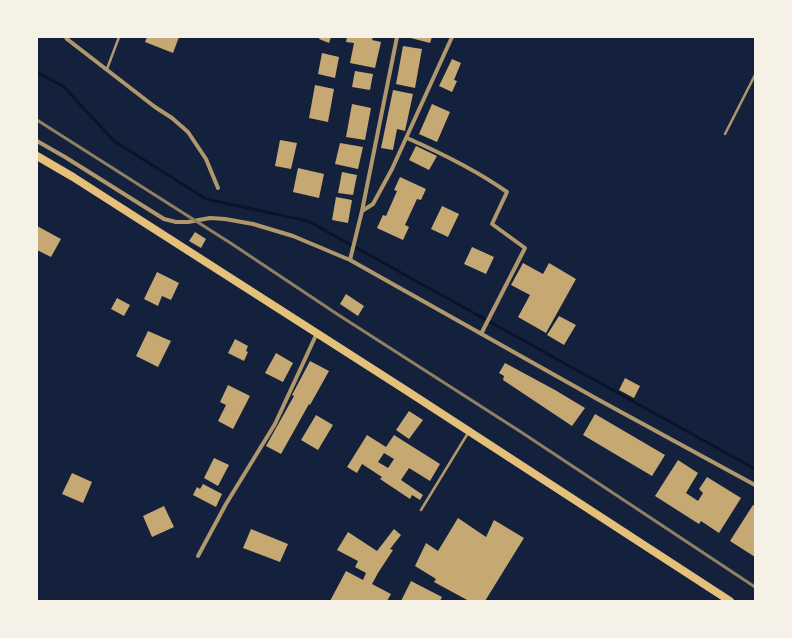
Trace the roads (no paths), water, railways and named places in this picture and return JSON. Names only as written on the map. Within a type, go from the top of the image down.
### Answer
[{"type":"main road","points":[[37,156],[80,181],[317,333],[730,601]]},
{"type":"street","points":[[66,37],[155,107],[172,118],[188,132],[206,159],[218,188]]},
{"type":"street","points":[[350,260],[362,211],[397,37]]},
{"type":"street","points":[[362,211],[373,204],[392,169],[452,37]]},
{"type":"street","points":[[407,138],[492,181],[507,192],[492,224],[525,248],[481,334]]},
{"type":"street","points":[[37,141],[164,219],[176,222],[188,222],[210,218],[253,224],[293,236],[350,260],[755,486]]},
{"type":"street","points":[[198,556],[226,504],[276,424],[317,333]]},
{"type":"lane","points":[[108,69],[119,37]]},
{"type":"lane","points":[[725,134],[755,76]]},
{"type":"lane","points":[[421,510],[469,431]]},
{"type":"waterway","points":[[37,72],[64,87],[114,141],[206,199],[308,221],[755,469]]},
{"type":"railway","points":[[37,120],[232,244],[337,314],[521,432],[755,587]]}]
